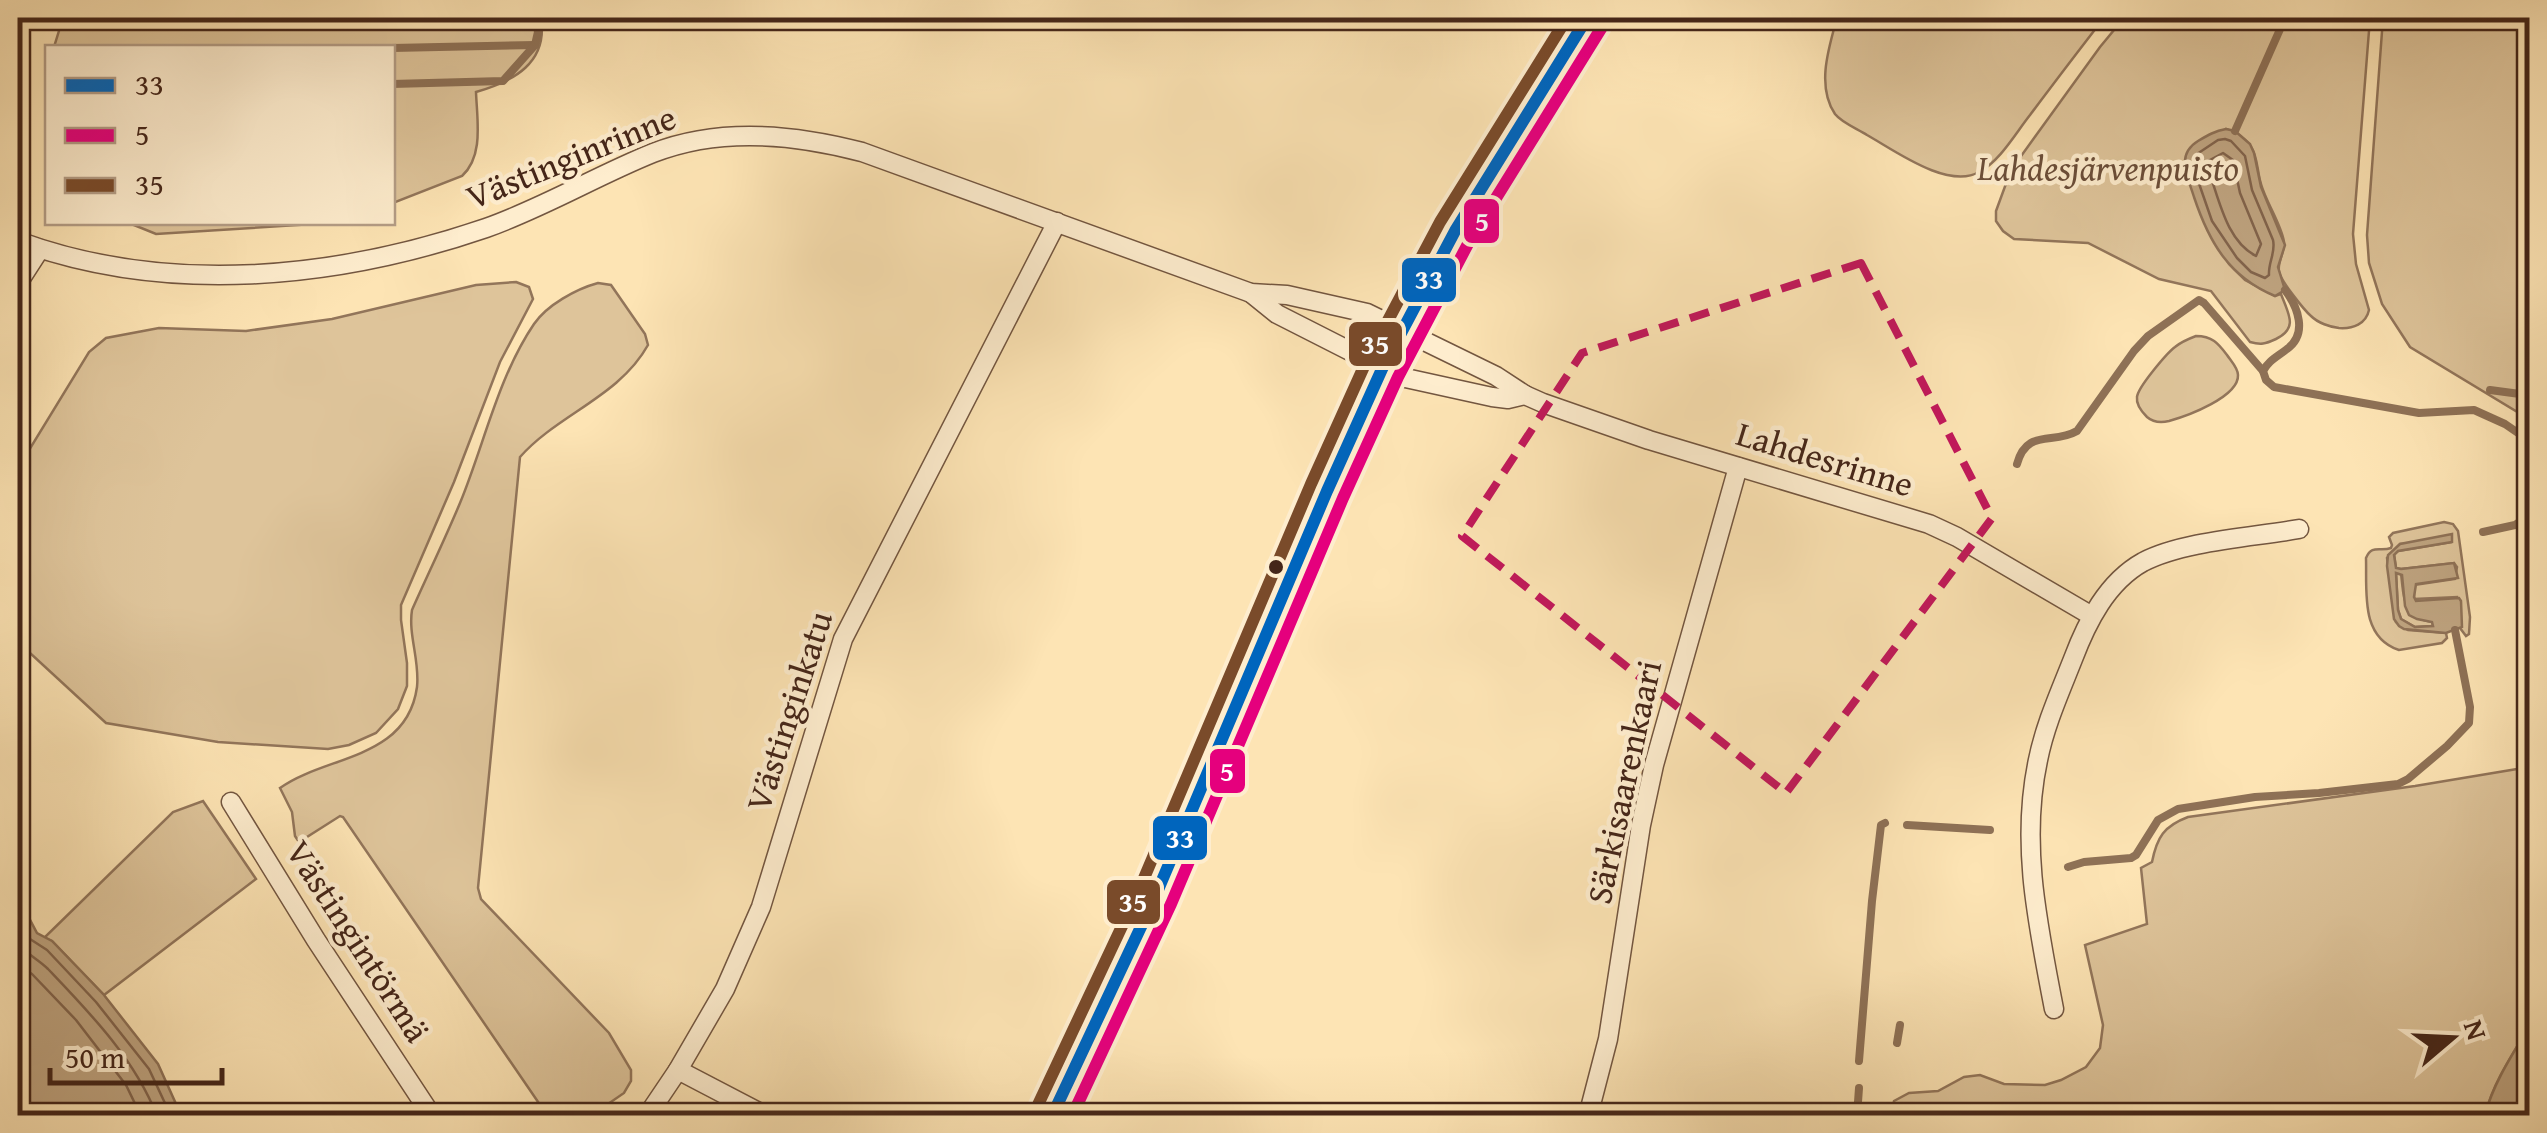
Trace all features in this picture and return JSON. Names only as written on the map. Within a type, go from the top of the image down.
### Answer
[{"type":"main road","points":[[1052,1116],[1156,897],[1382,369],[1464,215],[1587,18]]},
{"type":"street","points":[[18,51],[20,18]]},
{"type":"street","name":"Västinginrinne","points":[[18,240],[40,249],[120,267],[237,275],[297,272],[354,263],[490,226],[656,152],[697,141],[792,136],[862,152],[1250,294],[1277,314],[1382,369]]},
{"type":"street","name":"Västinginkatu","points":[[647,1116],[725,989],[761,907],[843,638],[1056,222]]},
{"type":"street","points":[[18,283],[40,249]]},
{"type":"street","name":"Västinginrinne","points":[[1250,294],[1287,295],[1368,313],[1402,329]]},
{"type":"street","name":"Lahdesrinne","points":[[1402,329],[1496,376],[1525,395],[1648,440],[1929,524],[1957,536],[2092,616]]},
{"type":"street","name":"Lahdesrinne","points":[[1382,369],[1459,392],[1508,399],[1525,395]]},
{"type":"street","name":"Särkisaarenkaari","points":[[1588,1116],[1608,1039],[1654,765],[1738,467]]},
{"type":"street","points":[[2054,1009],[2034,904],[2030,800],[2052,712],[2092,616],[2129,572],[2158,555],[2300,530]]},
{"type":"street","name":"Västingintörmä","points":[[231,802],[432,1116]]},
{"type":"street","points":[[678,1070],[766,1116]]},
{"type":"highlighted area","points":[[1861,263],[1992,518],[1786,793],[1462,536],[1582,353]]},
{"type":"green space","points":[[63,18],[541,18],[542,34],[534,58],[525,68],[476,92],[476,148],[469,168],[462,176],[395,202],[395,45],[55,45]]},
{"type":"green space","points":[[1837,18],[2104,18],[2000,154],[1979,172],[1952,176],[1906,158],[1835,114],[1825,79]]},
{"type":"green space","name":"Lahdesjärvenpuisto","points":[[2124,18],[2370,18],[2353,234],[2356,264],[2369,310],[2362,322],[2344,328],[2321,323],[2288,288],[2279,272],[2283,236],[2263,191],[2253,151],[2243,138],[2226,129],[2186,175],[2229,264],[2245,280],[2275,296],[2281,294],[2290,325],[2276,339],[2263,344],[2250,342],[2211,291],[2159,279],[2088,243],[2014,239],[2003,231],[1996,221],[1996,211],[2011,170]]},
{"type":"green space","points":[[2383,18],[2529,18],[2529,419],[2410,347],[2382,304],[2369,263],[2367,235]]},
{"type":"green space","points":[[134,225],[298,225],[156,234]]},
{"type":"green space","points":[[516,282],[529,287],[533,299],[500,362],[401,605],[407,686],[398,709],[376,733],[328,749],[218,742],[106,723],[18,642],[18,468],[89,352],[106,338],[159,328],[246,331],[332,319],[476,285]]},
{"type":"green space","points":[[598,283],[611,285],[645,334],[648,345],[636,363],[605,392],[520,457],[478,888],[481,899],[609,1033],[631,1070],[631,1081],[624,1093],[592,1115],[547,1115],[343,817],[299,842],[292,812],[280,788],[381,742],[398,729],[410,711],[417,687],[412,610],[460,503],[511,366],[546,310]]},
{"type":"green space","points":[[2196,336],[2221,347],[2237,370],[2236,383],[2221,398],[2199,410],[2169,421],[2152,420],[2138,405],[2139,392],[2171,350]]},
{"type":"green space","points":[[2444,522],[2453,524],[2458,531],[2469,634],[2466,636],[2460,628],[2457,597],[2414,599],[2414,585],[2455,579],[2454,563],[2396,568],[2394,554],[2398,551],[2452,542],[2400,544],[2387,558],[2396,622],[2408,630],[2446,633],[2447,638],[2442,643],[2399,650],[2386,644],[2372,624],[2366,558],[2374,550],[2391,548],[2389,537],[2393,533]]},
{"type":"green space","points":[[2396,573],[2401,573],[2404,599],[2410,611],[2433,626],[2415,627],[2401,619]]},
{"type":"green space","points":[[2529,765],[2529,1027],[2498,1080],[2485,1115],[1891,1116],[1894,1101],[1909,1093],[1938,1091],[1964,1077],[1980,1075],[2004,1084],[2045,1085],[2086,1067],[2100,1048],[2103,1025],[2085,945],[2147,924],[2141,868],[2152,862],[2163,834],[2180,820]]},
{"type":"green space","points":[[203,801],[256,879],[104,995],[52,941],[44,938],[173,812]]},
{"type":"water","points":[[2226,129],[2235,131],[2250,144],[2261,187],[2285,245],[2278,267],[2285,290],[2275,296],[2245,279],[2223,256],[2207,229],[2187,174],[2185,160],[2191,147]]},
{"type":"water","points":[[2452,534],[2452,542],[2398,551],[2394,555],[2396,568],[2401,569],[2454,563],[2458,578],[2416,584],[2414,597],[2416,601],[2459,598],[2462,627],[2446,633],[2399,626],[2394,619],[2387,566],[2388,555],[2400,544]],"holes":[[[2396,573],[2402,575],[2409,615],[2432,622],[2433,626],[2415,627],[2401,619]]]},
{"type":"water","points":[[18,897],[37,933],[52,941],[104,995],[158,1064],[181,1115],[18,1115]]},
{"type":"water","points":[[2529,1027],[2529,1115],[2485,1115],[2498,1081]]},
{"type":"waterway","points":[[395,84],[503,81],[535,45],[535,18]]},
{"type":"waterway","points":[[2235,131],[2285,18]]},
{"type":"waterway","points":[[395,48],[535,45]]},
{"type":"waterway","points":[[2285,290],[2297,312],[2299,328],[2293,343],[2263,371],[2274,387],[2419,413],[2474,410],[2505,424],[2521,435],[2530,448]]},
{"type":"waterway","points":[[2017,464],[2021,453],[2034,441],[2077,431],[2134,351],[2148,336],[2199,300],[2263,371]]},
{"type":"waterway","points":[[2490,390],[2530,397]]},
{"type":"waterway","points":[[2483,532],[2515,525],[2528,516]]},
{"type":"waterway","points":[[2068,867],[2131,858],[2158,820],[2178,809],[2255,797],[2398,784],[2408,779],[2469,723],[2470,707],[2455,630]]},
{"type":"waterway","points":[[1859,1061],[1872,901],[1881,825],[1885,823]]},
{"type":"waterway","points":[[1907,825],[1990,830]]},
{"type":"waterway","points":[[1897,1043],[1900,1025]]},
{"type":"waterway","points":[[1857,1116],[1859,1088]]},
{"type":"transit line","name":"35","points":[[1036,1109],[1139,890],[1366,362],[1440,222],[1567,18]]},
{"type":"transit line","name":"33","points":[[1052,1116],[1155,897],[1382,369],[1455,231],[1587,18]]},
{"type":"transit line","name":"5","points":[[1072,1116],[1171,904],[1398,377],[1470,240],[1602,27]]}]
